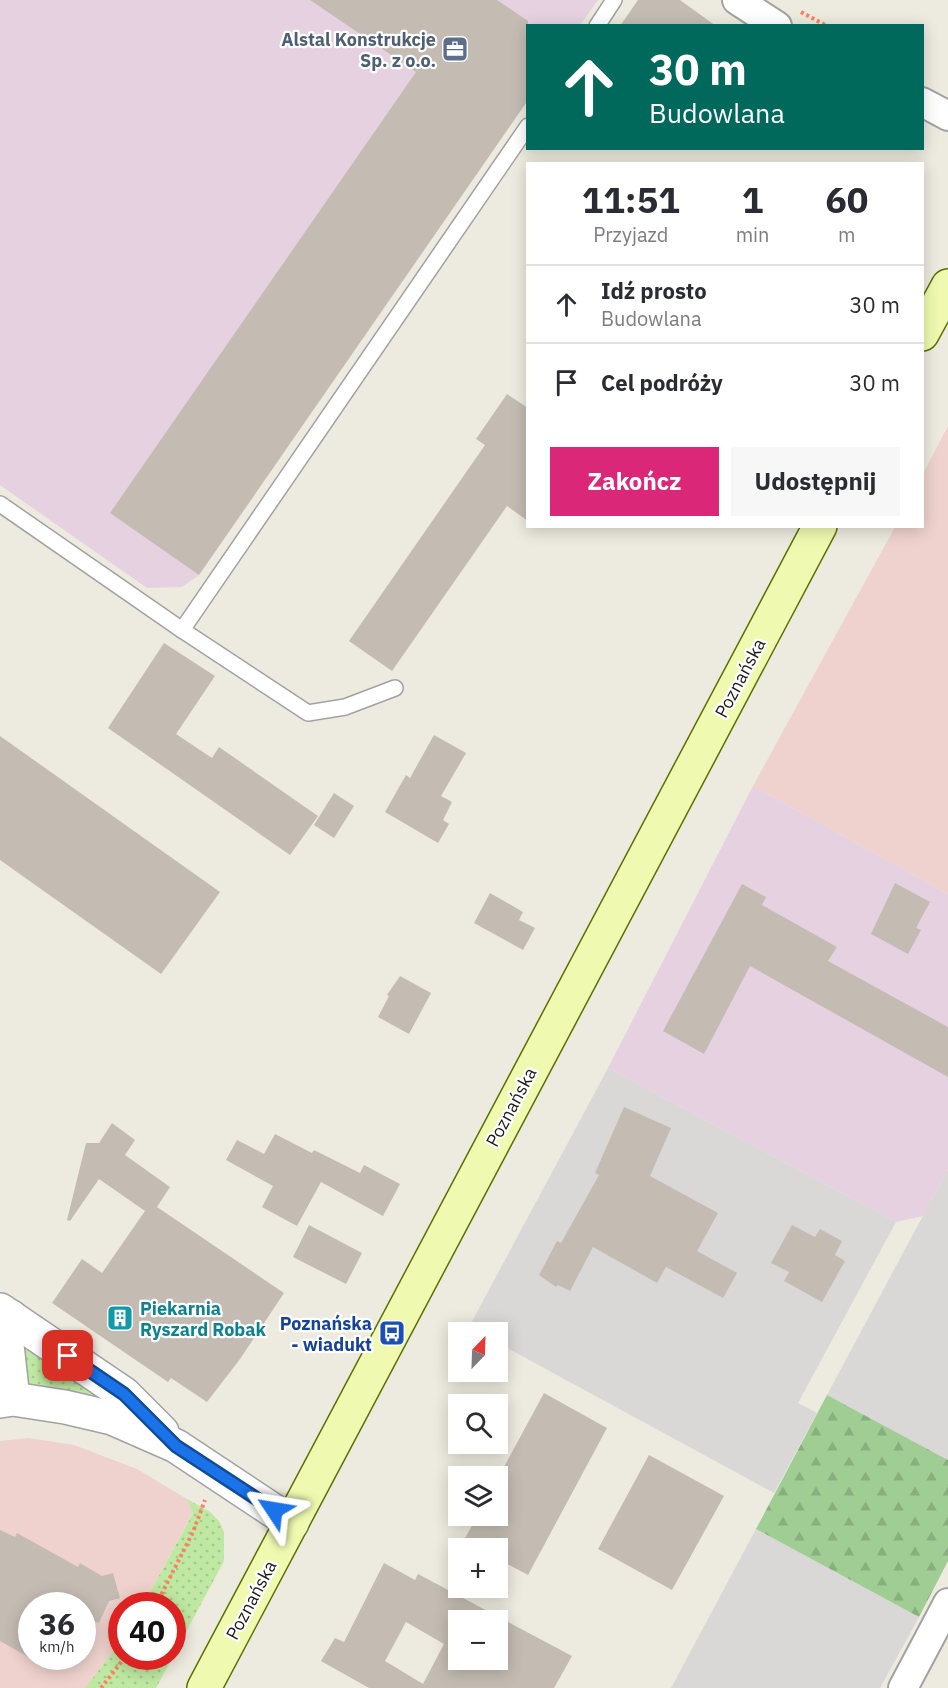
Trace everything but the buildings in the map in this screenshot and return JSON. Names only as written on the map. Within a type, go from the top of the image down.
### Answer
[{"type":"main road","points":[[924,330],[948,286]]},
{"type":"main road","name":"Poznańska","points":[[204,1688],[819,528]]},
{"type":"street","points":[[737,0],[774,24]]},
{"type":"street","points":[[924,103],[948,116]]},
{"type":"street","points":[[6,1313],[124,1394],[176,1446]]},
{"type":"street","points":[[6,1313],[6,1400],[112,1418],[176,1446],[292,1523]]},
{"type":"street","points":[[903,1688],[948,1603]]},
{"type":"lane","points":[[598,24],[614,0]]},
{"type":"lane","points":[[182,630],[526,129]]},
{"type":"lane","points":[[0,504],[182,630],[308,712],[345,707],[395,688]]},
{"type":"path","points":[[163,1592],[193,1532],[205,1499]]},
{"type":"path","points":[[101,1688],[115,1670]]},
{"type":"shaded area","points":[[0,0],[598,0],[581,24],[526,24],[526,103],[199,575],[182,587],[147,588],[0,485]]},
{"type":"shaded area","points":[[948,426],[948,894],[753,786],[894,528],[924,528],[924,472]]},
{"type":"shaded area","points":[[753,786],[948,894],[948,1169],[923,1216],[896,1222],[608,1068]]},
{"type":"shaded area","points":[[608,1068],[896,1222],[798,1403],[817,1413],[774,1493],[508,1348],[508,1322],[472,1322]]},
{"type":"shaded area","points":[[948,1169],[948,1460],[827,1395]]},
{"type":"shaded area","points":[[29,1438],[74,1445],[137,1469],[187,1499],[193,1512],[150,1592],[108,1592],[108,1658],[85,1688],[0,1688],[0,1441]]},
{"type":"shaded area","points":[[756,1529],[919,1617],[880,1688],[671,1688]]},
{"type":"green space","points":[[27,1341],[111,1403],[26,1392],[21,1348]]},
{"type":"green space","points":[[827,1395],[948,1460],[948,1561],[919,1617],[756,1529]]},
{"type":"green space","points":[[187,1499],[210,1512],[219,1521],[224,1532],[224,1561],[186,1632],[186,1592],[150,1592],[193,1513]]},
{"type":"green space","points":[[108,1658],[108,1670],[166,1670],[156,1688],[85,1688]]},
{"type":"place","name":"Alstal Konstrukcje Sp. z o.o.","points":[[455,49]]},
{"type":"place","name":"Piekarnia Ryszard Robak","points":[[120,1318]]},
{"type":"place","name":"Poznańska - wiadukt","points":[[392,1333]]},
{"type":"route","points":[[68,1356],[124,1394],[176,1446],[274,1510]]}]
